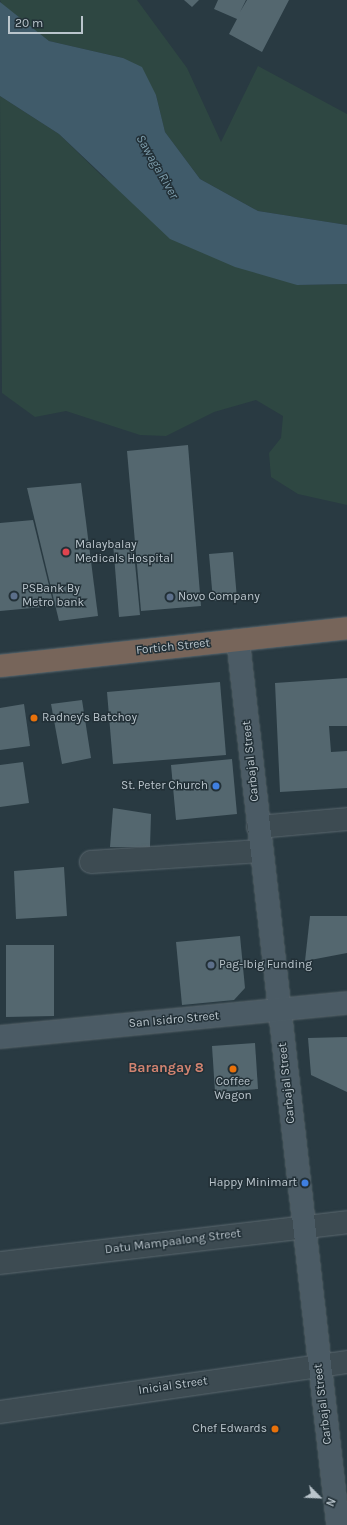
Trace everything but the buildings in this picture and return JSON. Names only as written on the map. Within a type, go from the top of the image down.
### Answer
[{"type":"highway","name":"Fortich Street","points":[[0,666],[347,628]]},
{"type":"street","name":"Carbajal Street","points":[[238,640],[318,1365],[338,1525]]},
{"type":"street","points":[[258,828],[347,819]]},
{"type":"street","points":[[91,862],[261,851]]},
{"type":"street","name":"San Isidro Street","points":[[0,1037],[347,1003]]},
{"type":"street","name":"Datu Mampaalong Street","points":[[0,1263],[347,1222]]},
{"type":"street","name":"Inicial Street","points":[[0,1412],[347,1362]]},
{"type":"green space","points":[[0,0],[137,0],[187,68],[221,142],[258,66],[347,114],[347,225],[258,211],[200,179],[165,132],[156,95],[123,58],[49,41],[3,7]]},
{"type":"green space","points":[[0,96],[59,134],[103,177],[297,285],[347,284],[347,505],[298,494],[271,477],[269,453],[281,438],[283,416],[256,400],[214,412],[166,436],[140,435],[66,411],[35,417],[2,393]]},
{"type":"water","name":"Sawaga River","points":[[0,2],[49,41],[123,58],[142,67],[156,95],[165,132],[200,179],[258,211],[347,225],[347,284],[297,285],[235,267],[170,239],[59,134],[0,96]]},
{"type":"place","name":"Malaybalay Medicals Hospital","points":[[66,552]]},
{"type":"place","name":"PSBank By Metro bank","points":[[14,596]]},
{"type":"place","name":"Novo Company","points":[[170,597]]},
{"type":"place","name":"Radney's Batchoy","points":[[34,718]]},
{"type":"place","name":"St. Peter Church","points":[[216,786]]},
{"type":"place","name":"Pag-Ibig Funding","points":[[211,965]]},
{"type":"place","name":"Coffee Wagon","points":[[233,1069]]},
{"type":"place","name":"Happy Minimart","points":[[305,1183]]},
{"type":"place","name":"Chef Edwards","points":[[275,1429]]},
{"type":"district","name":"Barangay 8","points":[[166,1068]]}]
